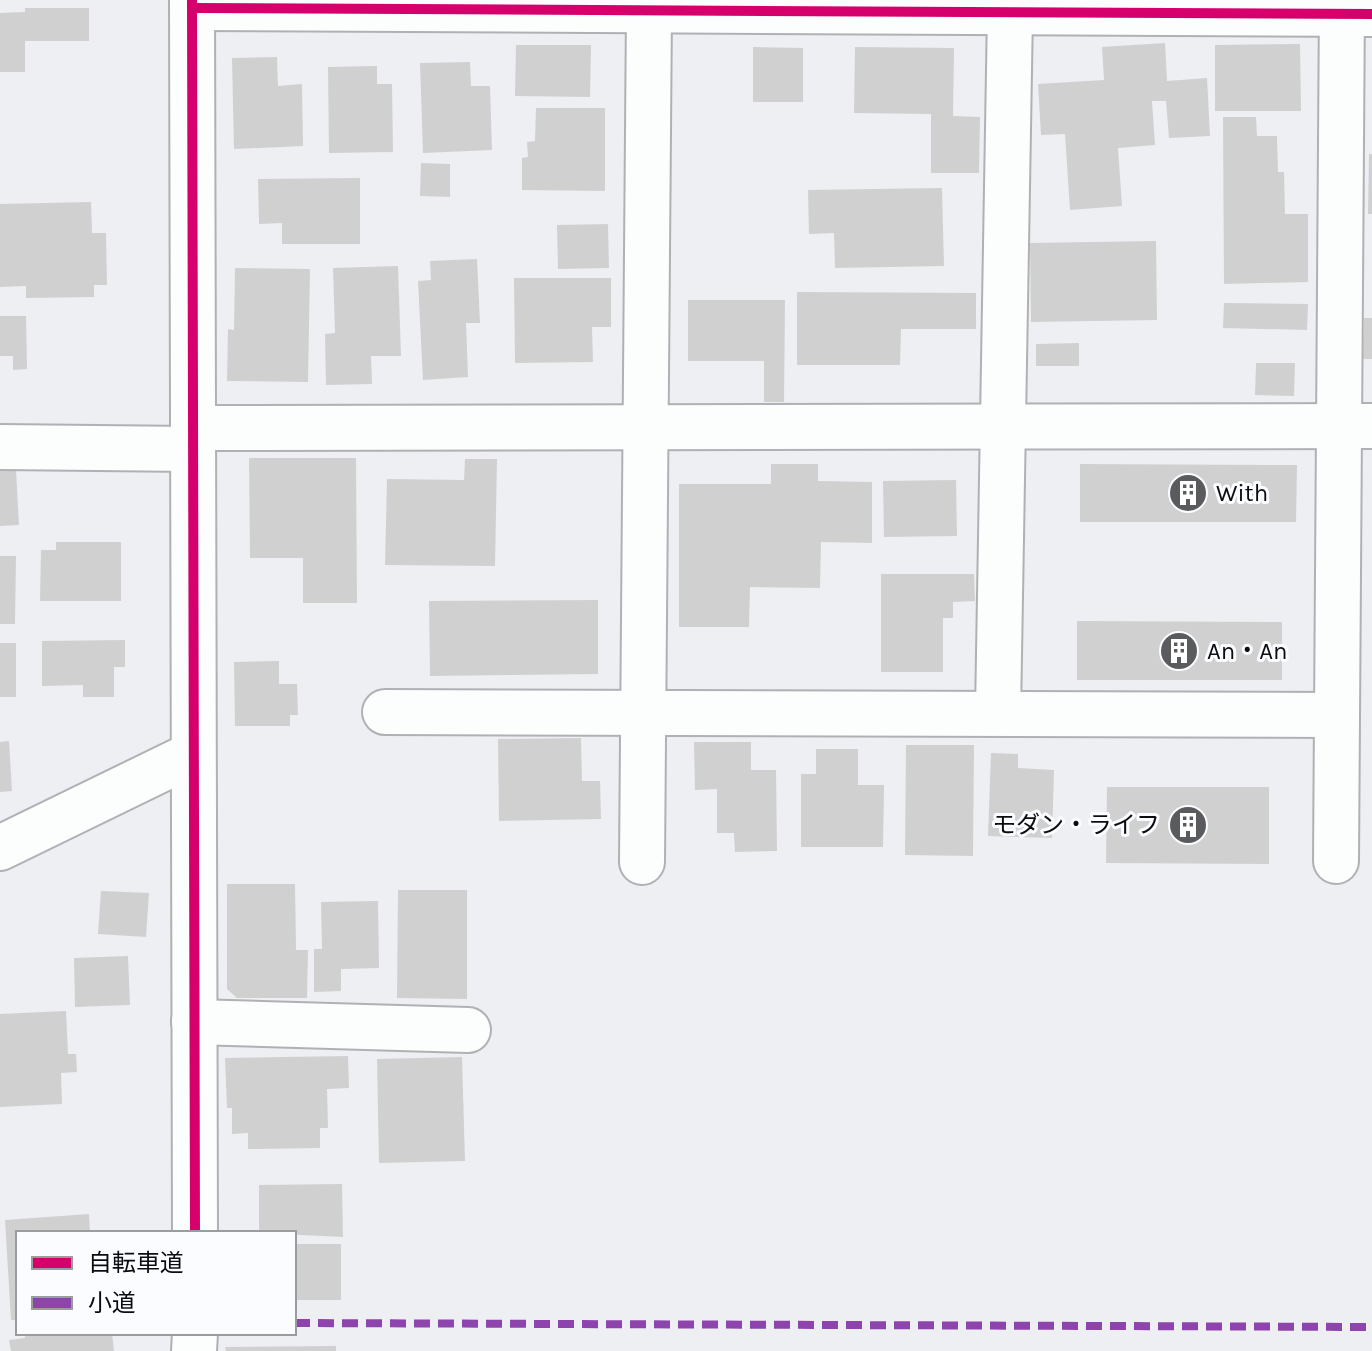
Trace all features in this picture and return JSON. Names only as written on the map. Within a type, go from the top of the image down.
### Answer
[{"type":"street","points":[[195,1231],[192,4],[1010,12],[1352,9],[1356,426],[1337,715],[1336,861]]},
{"type":"street","points":[[642,862],[649,10]]},
{"type":"street","points":[[998,713],[1010,12]]},
{"type":"street","points":[[0,447],[646,427],[1356,426]]},
{"type":"street","points":[[385,712],[1337,715]]},
{"type":"street","points":[[0,848],[193,754]]},
{"type":"street","points":[[194,1022],[468,1030]]},
{"type":"building","points":[[25,8],[89,8],[89,41],[25,41],[25,72],[0,72],[0,13],[25,12]]},
{"type":"building","points":[[1165,43],[1167,81],[1207,78],[1210,136],[1169,138],[1166,101],[1152,101],[1155,145],[1118,148],[1122,206],[1070,210],[1065,134],[1041,135],[1038,84],[1104,80],[1102,47]]},
{"type":"building","points":[[1300,44],[1301,111],[1215,111],[1215,45]]},
{"type":"building","points":[[516,45],[591,45],[590,97],[515,96]]},
{"type":"building","points":[[753,47],[803,48],[803,102],[753,102]]},
{"type":"building","points":[[855,47],[954,48],[953,116],[980,117],[979,173],[931,173],[931,114],[854,113]]},
{"type":"building","points":[[277,57],[278,86],[302,84],[303,146],[234,149],[232,58]]},
{"type":"building","points":[[470,62],[471,86],[490,86],[492,150],[423,153],[420,63]]},
{"type":"building","points":[[377,66],[377,84],[392,84],[393,152],[329,153],[328,67]]},
{"type":"building","points":[[536,108],[605,108],[605,191],[522,190],[522,158],[528,157],[527,142],[535,141]]},
{"type":"building","points":[[1223,117],[1256,117],[1257,136],[1277,136],[1278,172],[1284,172],[1285,214],[1308,214],[1308,282],[1224,284]]},
{"type":"building","points":[[1369,154],[1372,154],[1372,214],[1368,214]]},
{"type":"building","points":[[421,163],[450,164],[450,197],[420,196]]},
{"type":"building","points":[[360,178],[360,244],[282,244],[282,223],[259,224],[258,179]]},
{"type":"building","points":[[942,188],[944,266],[835,268],[834,233],[809,234],[808,190]]},
{"type":"building","points":[[91,202],[92,233],[106,233],[107,285],[94,285],[94,297],[26,298],[26,286],[0,287],[0,204]]},
{"type":"building","points":[[608,224],[609,268],[558,269],[557,225]]},
{"type":"building","points":[[1156,241],[1157,320],[1031,322],[1030,243]]},
{"type":"building","points":[[477,259],[480,323],[466,323],[468,377],[423,380],[418,281],[431,280],[430,261]]},
{"type":"building","points":[[398,266],[401,356],[371,356],[372,384],[326,385],[325,334],[335,333],[333,268]]},
{"type":"building","points":[[235,268],[310,269],[308,382],[227,381],[228,329],[234,330]]},
{"type":"building","points":[[514,278],[611,278],[611,327],[592,327],[593,362],[515,363]]},
{"type":"building","points":[[797,292],[976,293],[976,329],[901,329],[900,365],[797,365]]},
{"type":"building","points":[[688,300],[785,300],[784,402],[764,402],[764,361],[688,361]]},
{"type":"building","points":[[1224,303],[1308,304],[1307,330],[1223,328]]},
{"type":"building","points":[[0,316],[26,316],[27,369],[13,370],[13,356],[0,356]]},
{"type":"building","points":[[1364,318],[1372,318],[1372,359],[1363,359]]},
{"type":"building","points":[[1079,343],[1079,366],[1036,366],[1036,344]]},
{"type":"building","points":[[1256,363],[1295,363],[1294,396],[1255,395]]},
{"type":"building","points":[[249,458],[356,458],[357,603],[303,603],[303,558],[250,558]]},
{"type":"building","points":[[465,459],[497,459],[495,566],[385,565],[387,479],[464,480]]},
{"type":"building","points":[[771,464],[818,464],[818,481],[872,482],[872,543],[821,542],[820,588],[750,587],[749,627],[679,627],[679,484],[771,484]]},
{"type":"building","name":"With","points":[[1080,464],[1297,465],[1296,522],[1080,522]]},
{"type":"building","points":[[0,470],[16,470],[19,525],[0,526]]},
{"type":"building","points":[[956,480],[957,536],[884,537],[883,481]]},
{"type":"building","points":[[56,542],[121,542],[121,601],[40,601],[41,550],[56,550]]},
{"type":"building","points":[[0,556],[16,556],[15,624],[0,624]]},
{"type":"building","points":[[881,574],[974,574],[975,601],[953,602],[953,618],[943,618],[943,672],[881,672]]},
{"type":"building","points":[[598,600],[598,674],[430,676],[429,601]]},
{"type":"building","name":"An・An","points":[[1077,621],[1282,622],[1282,680],[1077,680]]},
{"type":"building","points":[[125,640],[125,667],[114,667],[114,697],[83,697],[83,685],[42,686],[42,641]]},
{"type":"building","points":[[0,643],[16,643],[16,697],[0,697]]},
{"type":"building","points":[[279,661],[279,684],[297,684],[298,715],[290,715],[290,726],[235,726],[234,662]]},
{"type":"building","points":[[581,738],[582,781],[600,781],[601,819],[499,821],[498,739]]},
{"type":"building","points":[[9,741],[12,791],[0,792],[0,742]]},
{"type":"building","points":[[694,742],[751,742],[751,770],[776,770],[777,851],[735,852],[734,833],[717,833],[717,789],[695,790]]},
{"type":"building","points":[[906,745],[974,745],[973,856],[905,855]]},
{"type":"building","points":[[816,749],[858,749],[858,785],[884,785],[883,847],[801,847],[801,774],[816,774]]},
{"type":"building","points":[[991,753],[1018,754],[1018,768],[1054,770],[1052,838],[988,836]]},
{"type":"building","name":"モダン・ライフ","points":[[1107,787],[1269,787],[1269,864],[1106,863]]},
{"type":"building","points":[[227,884],[295,884],[296,950],[308,950],[307,998],[237,998],[227,989]]},
{"type":"building","points":[[398,890],[467,890],[467,999],[397,998]]},
{"type":"building","points":[[101,891],[149,893],[146,937],[98,934]]},
{"type":"building","points":[[378,901],[379,968],[341,969],[341,991],[314,992],[314,949],[322,949],[321,902]]},
{"type":"building","points":[[128,956],[130,1005],[75,1007],[74,958]]},
{"type":"building","points":[[66,1011],[68,1054],[76,1054],[77,1072],[61,1073],[62,1104],[0,1107],[0,1014]]},
{"type":"building","points":[[348,1056],[349,1088],[327,1089],[328,1128],[320,1128],[320,1148],[248,1149],[248,1133],[232,1134],[232,1108],[227,1108],[225,1058]]},
{"type":"building","points":[[462,1057],[465,1161],[379,1163],[377,1059]]},
{"type":"building","points":[[342,1184],[343,1237],[296,1235],[296,1231],[259,1231],[259,1185]]},
{"type":"building","points":[[89,1214],[90,1231],[16,1231],[16,1320],[11,1320],[5,1220]]},
{"type":"building","points":[[296,1244],[341,1244],[341,1300],[296,1300]]},
{"type":"building","points":[[25,1335],[112,1335],[114,1351],[11,1351],[9,1340],[25,1338]]},
{"type":"building","points":[[336,1346],[336,1351],[226,1351],[225,1347]]},
{"type":"marked path","points":[[296,1323],[1372,1327]]},
{"type":"cycle path","points":[[192,0],[195,1231]]},
{"type":"cycle path","points":[[192,8],[1372,14]]},
{"type":"place","name":"With","points":[[1188,493]]},
{"type":"place","name":"An・An","points":[[1179,651]]},
{"type":"place","name":"モダン・ライフ","points":[[1188,825]]}]
